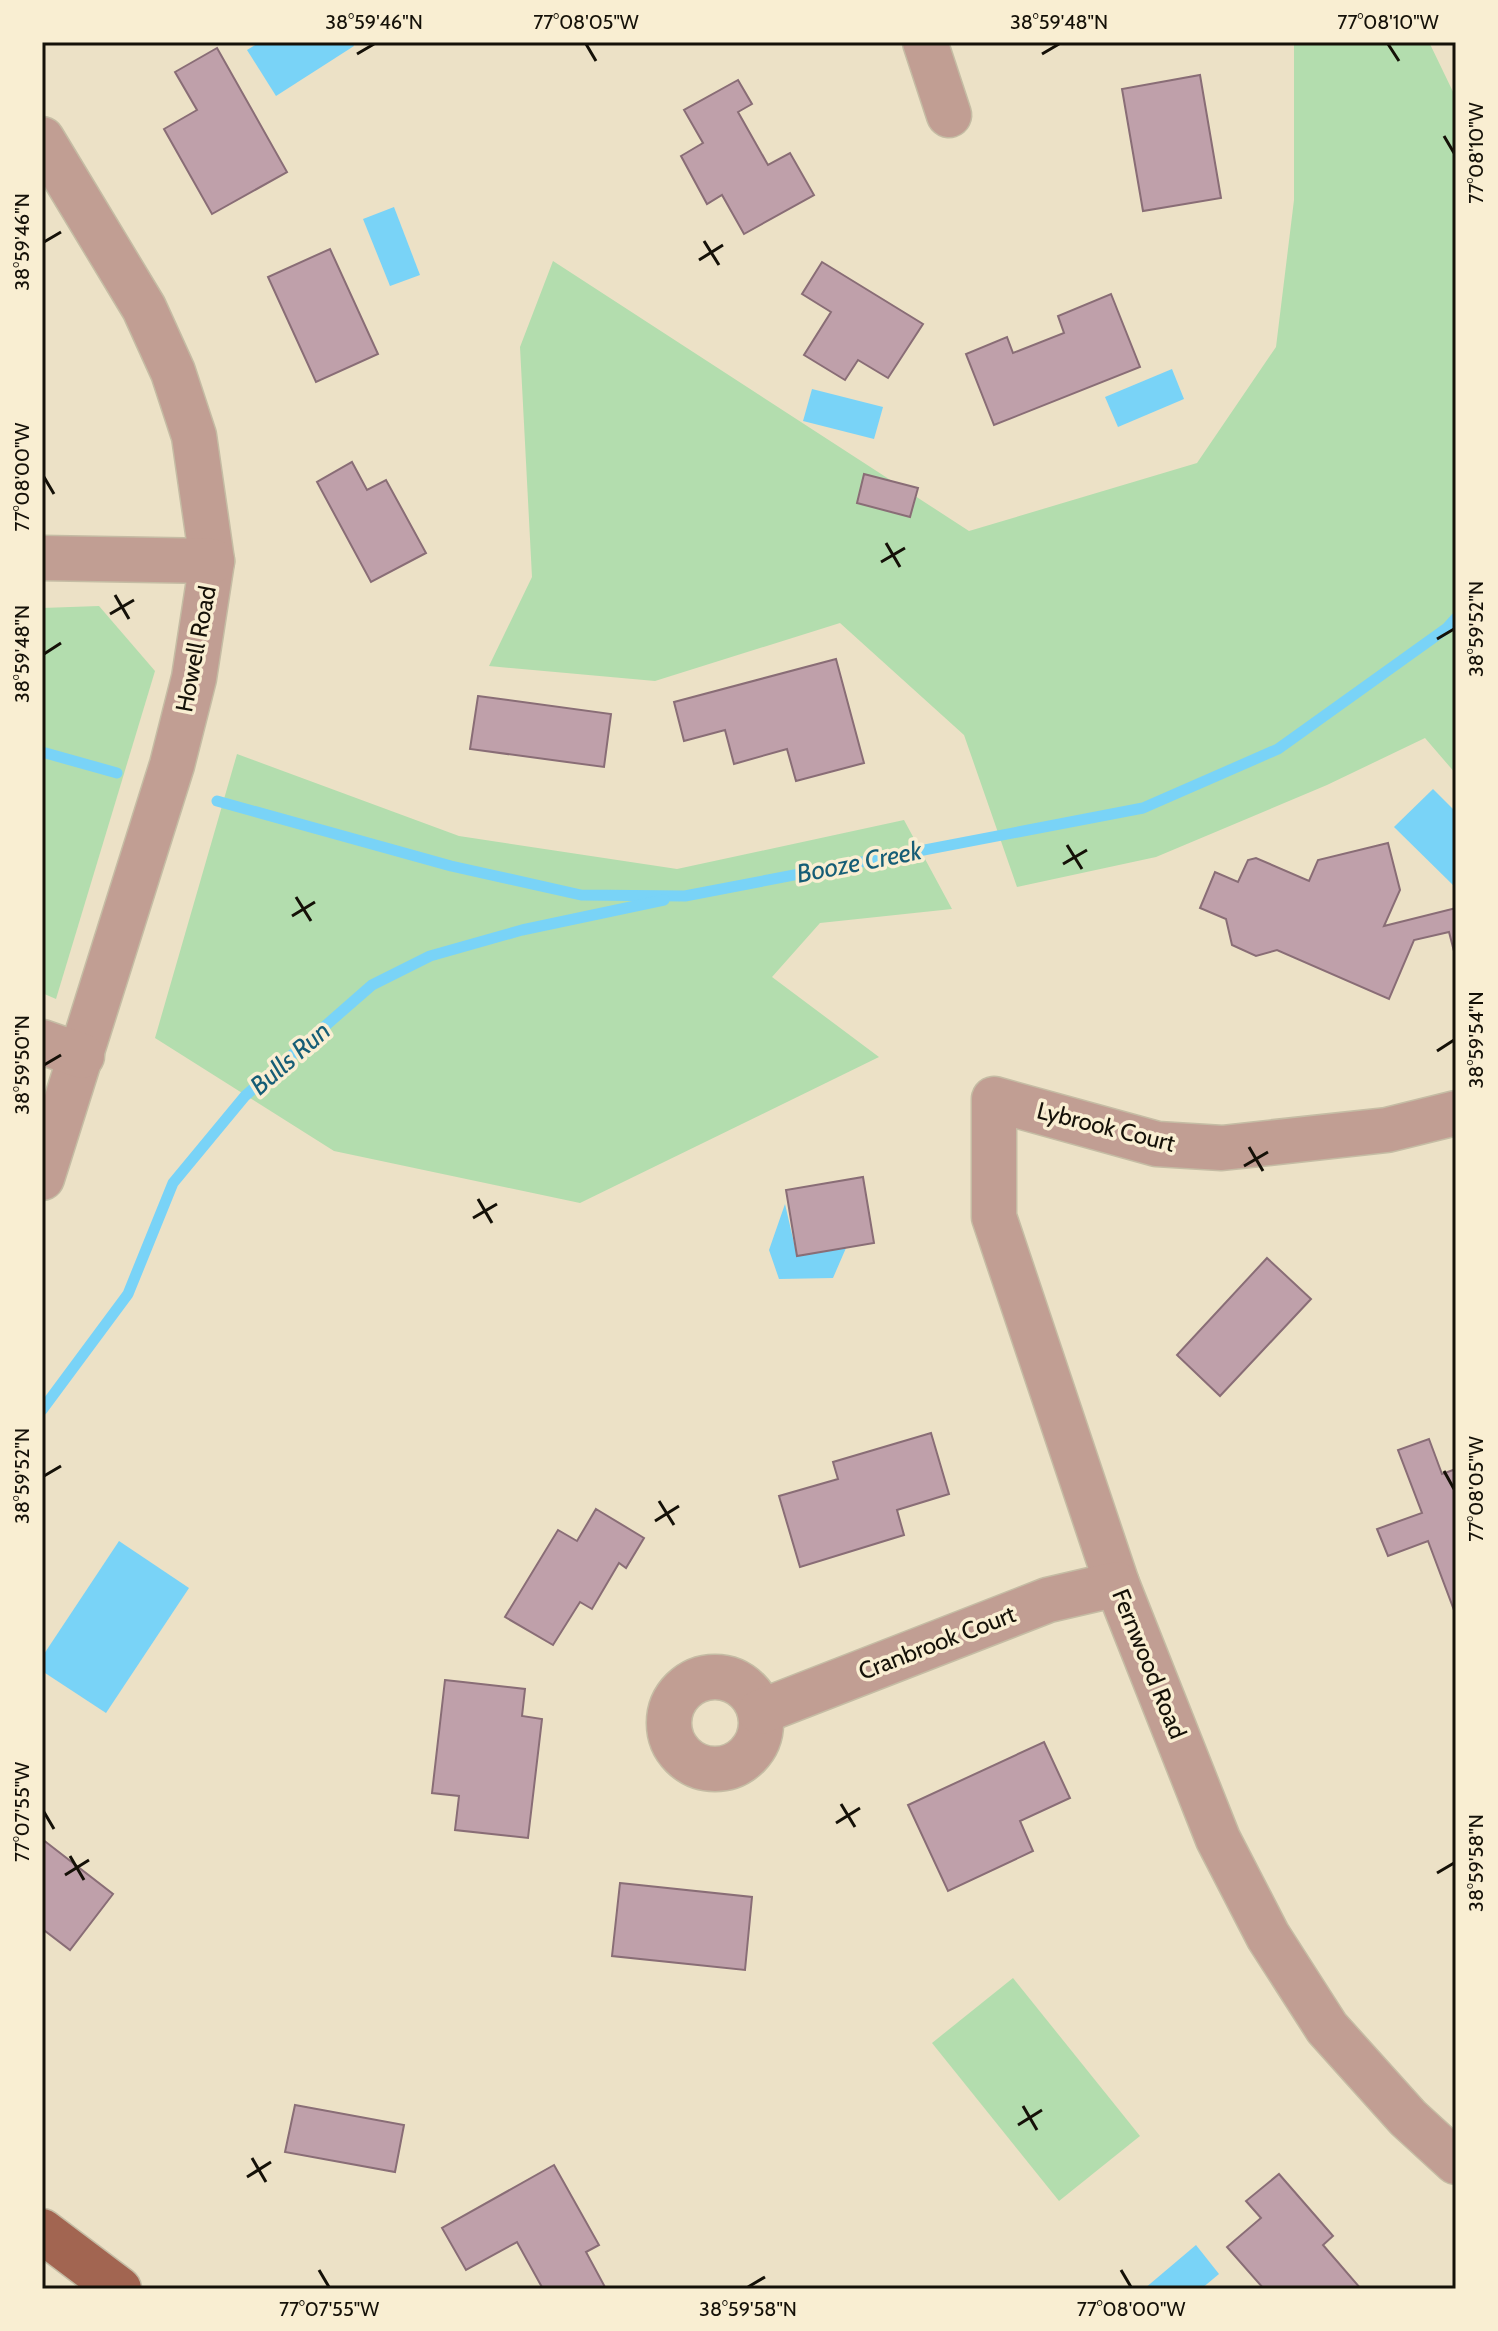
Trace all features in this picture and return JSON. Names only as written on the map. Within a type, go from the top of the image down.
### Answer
[{"type":"main road","points":[[42,2231],[119,2289]]},
{"type":"street","points":[[925,42],[949,115]]},
{"type":"street","name":"Howell Road","points":[[42,139],[144,308],[173,372],[194,436],[212,561],[194,678],[172,765],[62,1049],[42,1178]]},
{"type":"street","points":[[42,558],[212,561]]},
{"type":"street","name":"Lybrook Court","points":[[994,1099],[1157,1144],[1222,1148],[1387,1130],[1456,1113]]},
{"type":"street","name":"Fernwood Road","points":[[994,1099],[994,1217],[1117,1584],[1218,1839],[1268,1936],[1327,2028],[1408,2118],[1456,2162]]},
{"type":"street","name":"Cranbrook Court","points":[[760,1712],[1048,1600],[1117,1584]]},
{"type":"green space","points":[[1294,42],[1429,42],[1456,98],[1456,774],[1425,738],[1327,785],[1156,857],[1017,887],[964,735],[840,623],[655,681],[489,666],[532,577],[520,347],[553,261],[969,531],[1197,463],[1276,347],[1294,200]]},
{"type":"green space","points":[[99,606],[155,671],[56,999],[42,993],[42,608]]},
{"type":"green space","points":[[237,754],[459,836],[677,869],[904,820],[952,909],[820,923],[772,977],[879,1057],[580,1203],[334,1151],[155,1038]]},
{"type":"green space","points":[[1013,1978],[1140,2136],[1059,2201],[932,2043]]},
{"type":"water","points":[[260,42],[352,42],[354,46],[276,96],[247,50]]},
{"type":"water","points":[[394,207],[420,275],[390,286],[363,219]]},
{"type":"water","points":[[1172,369],[1184,399],[1118,427],[1105,397]]},
{"type":"water","points":[[812,389],[883,407],[874,439],[803,421]]},
{"type":"water","points":[[1433,789],[1456,812],[1456,888],[1394,827]]},
{"type":"water","points":[[785,1204],[797,1256],[846,1248],[833,1278],[779,1279],[769,1250]]},
{"type":"water","points":[[119,1541],[189,1588],[106,1713],[42,1671],[42,1657]]},
{"type":"water","points":[[1196,2245],[1219,2274],[1201,2289],[1144,2289]]},
{"type":"building","points":[[217,48],[287,172],[212,214],[164,129],[197,110],[175,72]]},
{"type":"building","points":[[1200,75],[1221,198],[1143,211],[1122,89]]},
{"type":"building","points":[[738,80],[752,104],[738,112],[768,165],[790,153],[814,195],[744,234],[722,195],[707,204],[681,156],[703,143],[684,110]]},
{"type":"building","points":[[330,249],[378,354],[316,382],[268,277]]},
{"type":"building","points":[[822,262],[923,324],[888,378],[858,360],[845,380],[804,355],[831,312],[802,294]]},
{"type":"building","points":[[1111,294],[1140,367],[994,425],[966,354],[1007,337],[1013,353],[1064,333],[1058,316]]},
{"type":"building","points":[[352,462],[367,490],[386,480],[426,553],[371,582],[317,482]]},
{"type":"building","points":[[864,474],[918,488],[910,517],[857,503]]},
{"type":"building","points":[[836,659],[864,763],[796,781],[787,749],[734,764],[725,730],[684,741],[674,702]]},
{"type":"building","points":[[478,696],[611,714],[604,767],[470,749]]},
{"type":"building","points":[[1388,843],[1400,890],[1384,926],[1456,908],[1456,959],[1449,932],[1414,940],[1389,999],[1277,950],[1256,956],[1232,945],[1226,919],[1200,908],[1215,872],[1238,882],[1248,860],[1256,858],[1309,881],[1318,860]]},
{"type":"building","points":[[863,1177],[874,1243],[797,1256],[786,1190]]},
{"type":"building","points":[[1267,1258],[1311,1299],[1220,1396],[1177,1355]]},
{"type":"building","points":[[931,1433],[949,1494],[897,1510],[904,1535],[800,1567],[779,1496],[838,1479],[833,1462]]},
{"type":"building","points":[[1429,1439],[1442,1474],[1456,1469],[1454,1610],[1428,1541],[1388,1556],[1377,1529],[1422,1513],[1398,1450]]},
{"type":"building","points":[[596,1509],[644,1538],[626,1568],[619,1563],[592,1609],[580,1602],[553,1645],[505,1617],[558,1530],[577,1541]]},
{"type":"building","points":[[445,1680],[525,1689],[522,1716],[542,1719],[528,1838],[455,1830],[459,1796],[432,1793]]},
{"type":"building","points":[[1044,1742],[1070,1798],[1020,1821],[1033,1851],[948,1891],[908,1805]]},
{"type":"building","points":[[42,1839],[113,1894],[70,1950],[45,1931],[42,1935]]},
{"type":"building","points":[[620,1883],[752,1897],[745,1970],[612,1956]]},
{"type":"building","points":[[295,2105],[404,2125],[395,2172],[285,2152]]},
{"type":"building","points":[[554,2165],[599,2245],[586,2252],[606,2289],[543,2289],[517,2242],[466,2270],[442,2228]]},
{"type":"building","points":[[1279,2174],[1333,2236],[1323,2245],[1361,2289],[1264,2289],[1227,2247],[1261,2218],[1246,2201]]},
{"type":"waterway","name":"Booze Creek","points":[[217,801],[451,866],[581,895],[685,896],[1143,808],[1278,749],[1447,628],[1456,618]]},
{"type":"waterway","name":"Booze Creek","points":[[42,752],[117,773]]},
{"type":"waterway","name":"Bulls Run","points":[[42,1410],[128,1294],[173,1183],[245,1096],[372,985],[430,956],[522,930],[664,900]]}]
